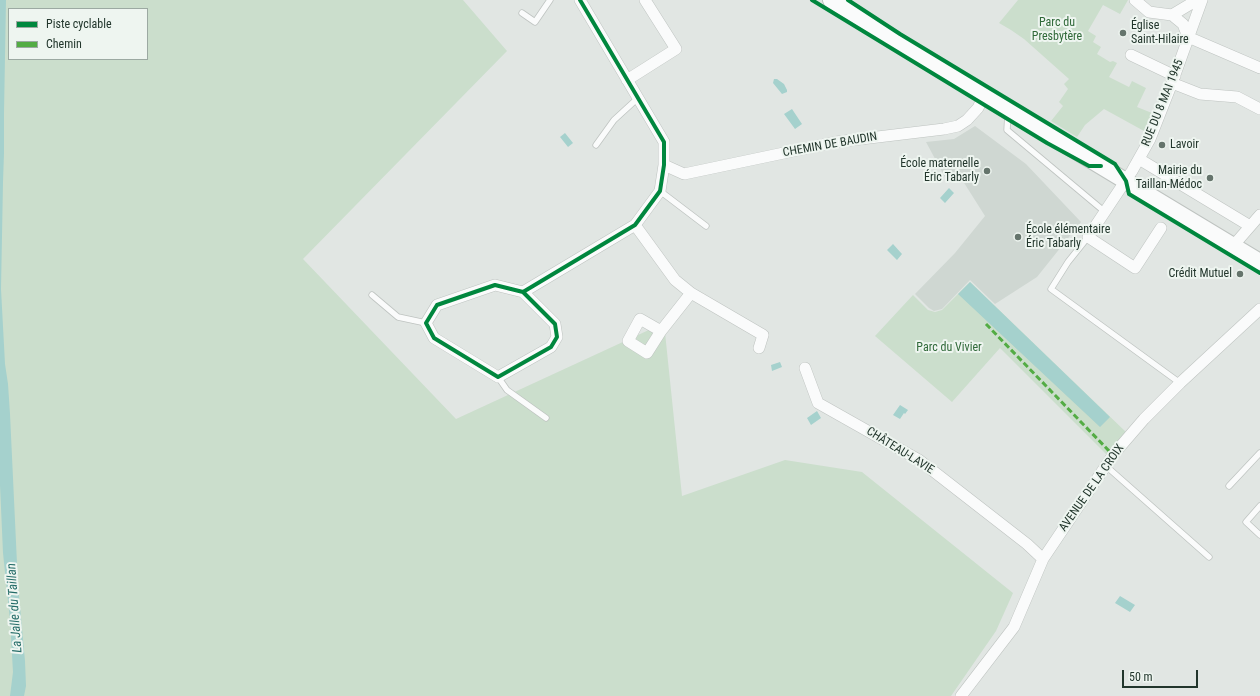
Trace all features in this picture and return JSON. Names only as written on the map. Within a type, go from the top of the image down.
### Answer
[{"type":"main road","points":[[831,0],[1008,110],[1260,262]]},
{"type":"street","points":[[523,292],[635,225],[660,191],[664,166],[664,142],[580,0]]},
{"type":"street","points":[[627,80],[676,50],[645,0]]},
{"type":"street","points":[[1135,0],[1149,12],[1172,15],[1182,24],[1188,37],[1260,68]]},
{"type":"street","points":[[1172,15],[1197,0]]},
{"type":"street","name":"RUE DU 8 MAI 1945","points":[[1088,237],[1126,181],[1150,139],[1202,0]]},
{"type":"street","points":[[1131,55],[1200,94],[1237,97],[1260,109]]},
{"type":"street","name":"CHEMIN DE BAUDIN","points":[[664,166],[684,174],[836,142],[958,126],[967,120],[978,108],[984,95]]},
{"type":"street","points":[[1139,159],[1250,226]]},
{"type":"street","points":[[1233,246],[1260,215]]},
{"type":"street","points":[[635,225],[675,280],[691,293],[763,335],[759,348]]},
{"type":"street","points":[[1088,237],[1135,268],[1161,228]]},
{"type":"street","points":[[495,285],[523,292],[556,324],[557,337],[551,347],[498,377],[434,338],[426,323],[437,305],[495,285]]},
{"type":"street","points":[[661,331],[691,293]]},
{"type":"street","name":"AVENUE DE LA CROIX","points":[[961,696],[1014,627],[1043,559],[1106,466],[1144,419],[1180,383],[1260,309]]},
{"type":"street","name":"CHÂTEAU-LAVIE","points":[[805,368],[818,403],[919,460],[1027,544],[1043,559]]},
{"type":"lane","points":[[522,13],[535,22],[550,0]]},
{"type":"lane","points":[[596,145],[614,120],[638,98]]},
{"type":"lane","points":[[1008,110],[1007,130],[1105,212]]},
{"type":"lane","points":[[660,191],[706,226]]},
{"type":"lane","points":[[1088,237],[1068,262],[1051,289],[1180,383]]},
{"type":"lane","points":[[372,296],[398,317],[426,323]]},
{"type":"lane","points":[[498,377],[507,390],[546,418]]},
{"type":"lane","points":[[1228,486],[1260,453]]},
{"type":"lane","points":[[1106,466],[1209,557]]},
{"type":"lane","points":[[1260,506],[1246,522],[1260,535]]},
{"type":"shaded area","name":"École élémentaire Éric Tabarly","points":[[975,126],[1026,164],[1081,222],[1037,277],[995,304],[970,280],[942,309],[934,311],[915,294],[955,253],[985,216],[961,178],[947,181],[926,142],[954,139]]},
{"type":"green space","points":[[0,0],[463,0],[507,51],[303,259],[456,419],[664,323],[682,496],[785,460],[862,472],[1013,593],[996,631],[951,696],[0,696]]},
{"type":"green space","name":"Parc du Presbytère","points":[[1018,0],[1128,0],[1120,14],[1103,5],[1088,31],[1096,36],[1093,42],[1101,47],[1097,54],[1110,62],[1113,61],[1117,63],[1109,77],[1129,87],[1132,81],[1146,88],[1137,107],[1152,113],[1144,131],[1104,109],[1085,125],[1077,137],[1051,121],[1063,106],[1059,102],[1068,89],[1064,84],[1069,79],[1024,39],[999,23]]},
{"type":"green space","name":"Parc du Vivier","points":[[970,282],[1127,433],[1108,456],[1000,348],[952,402],[875,336],[913,295],[928,310],[935,312],[942,310]]},
{"type":"water","name":"La Jalle du Taillan","points":[[0,0],[6,0],[1,289],[5,364],[10,414],[18,585],[25,661],[26,686],[24,696],[10,696],[13,672],[10,620],[3,553],[0,485]]},
{"type":"water","points":[[774,79],[777,79],[784,84],[787,92],[782,94],[773,83]]},
{"type":"water","points":[[792,109],[802,124],[795,129],[784,114]]},
{"type":"water","points":[[565,133],[573,143],[568,147],[560,137]]},
{"type":"water","points":[[949,188],[954,193],[945,203],[940,198]]},
{"type":"water","points":[[893,244],[902,254],[897,260],[887,250]]},
{"type":"water","points":[[970,282],[1110,417],[1100,427],[958,294]]},
{"type":"water","points":[[780,362],[782,367],[772,371],[771,365]]},
{"type":"water","points":[[900,405],[908,410],[900,419],[893,415]]},
{"type":"water","points":[[817,411],[821,418],[811,425],[807,418]]},
{"type":"water","points":[[1120,596],[1135,605],[1130,612],[1115,603]]},
{"type":"marked path","points":[[986,324],[1113,455]]},
{"type":"cycle path","points":[[523,292],[555,324],[557,337],[551,347],[498,377],[434,338],[426,323],[437,305],[495,285],[523,292],[635,225],[660,191],[664,165],[664,142],[580,0]]},
{"type":"cycle path","points":[[812,0],[1047,143],[1089,166],[1101,166]]},
{"type":"cycle path","points":[[848,0],[900,34],[1115,164],[1126,181],[1129,194],[1260,273]]},
{"type":"place","name":"Église Saint-Hilaire","points":[[1123,33]]},
{"type":"place","name":"Lavoir","points":[[1162,145]]},
{"type":"place","name":"École maternelle Éric Tabarly","points":[[987,171]]},
{"type":"place","name":"Mairie du Taillan-Médoc","points":[[1210,178]]},
{"type":"place","name":"École élémentaire Éric Tabarly","points":[[1018,237]]},
{"type":"place","name":"Crédit Mutuel","points":[[1240,274]]}]
